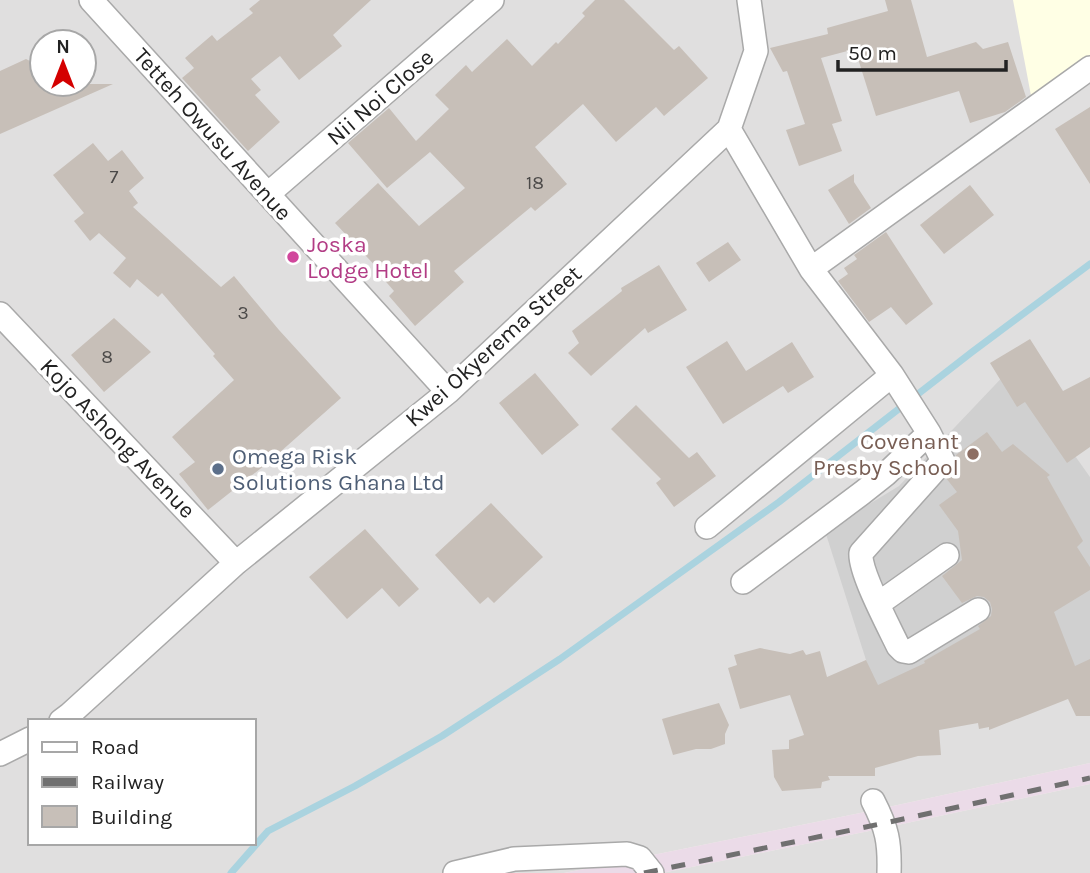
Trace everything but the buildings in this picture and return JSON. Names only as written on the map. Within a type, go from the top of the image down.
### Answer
[{"type":"street","name":"Nii Noi Close","points":[[268,194],[492,0]]},
{"type":"street","points":[[749,0],[756,51],[729,129],[811,269],[892,376],[943,461],[861,553],[861,562],[878,604],[903,651],[909,652],[978,610]]},
{"type":"street","name":"Tetteh Owusu Avenue","points":[[95,1],[448,392]]},
{"type":"street","points":[[811,269],[1090,68]]},
{"type":"street","name":"Kwei Okyerema Street","points":[[64,719],[236,563],[448,392],[729,129]]},
{"type":"street","name":"Kojo Ashong Avenue","points":[[0,314],[236,563]]},
{"type":"street","points":[[707,527],[892,376]]},
{"type":"street","points":[[743,582],[886,474],[925,427]]},
{"type":"street","points":[[878,604],[947,555]]},
{"type":"street","points":[[0,754],[28,741]]},
{"type":"street","points":[[873,801],[885,823],[890,853],[889,873]]},
{"type":"street","points":[[455,873],[514,859],[626,853],[640,858],[652,873]]},
{"type":"shaded area","points":[[0,0],[1090,0],[1090,763],[564,873],[0,873]]},
{"type":"shaded area","points":[[1013,0],[1090,0],[1090,58],[1032,101]]},
{"type":"shaded area","points":[[1012,367],[1090,477],[1090,673],[884,741],[866,660],[825,531],[899,486]]},
{"type":"shaded area","points":[[1090,763],[1090,784],[874,830],[662,873],[564,873],[870,811]]},
{"type":"shaded area","points":[[1090,784],[1090,873],[662,873],[874,830]]},
{"type":"waterway","points":[[256,845],[268,831],[355,786],[442,736],[560,659],[779,502],[1090,264]]},
{"type":"waterway","points":[[231,873],[256,845]]},
{"type":"railway","points":[[644,873],[1090,778]]},
{"type":"place","name":"Joska Lodge Hotel","points":[[293,257]]},
{"type":"place","name":"Covenant Presby School","points":[[973,454]]},
{"type":"place","name":"Omega Risk Solutions Ghana Ltd","points":[[218,469]]}]
